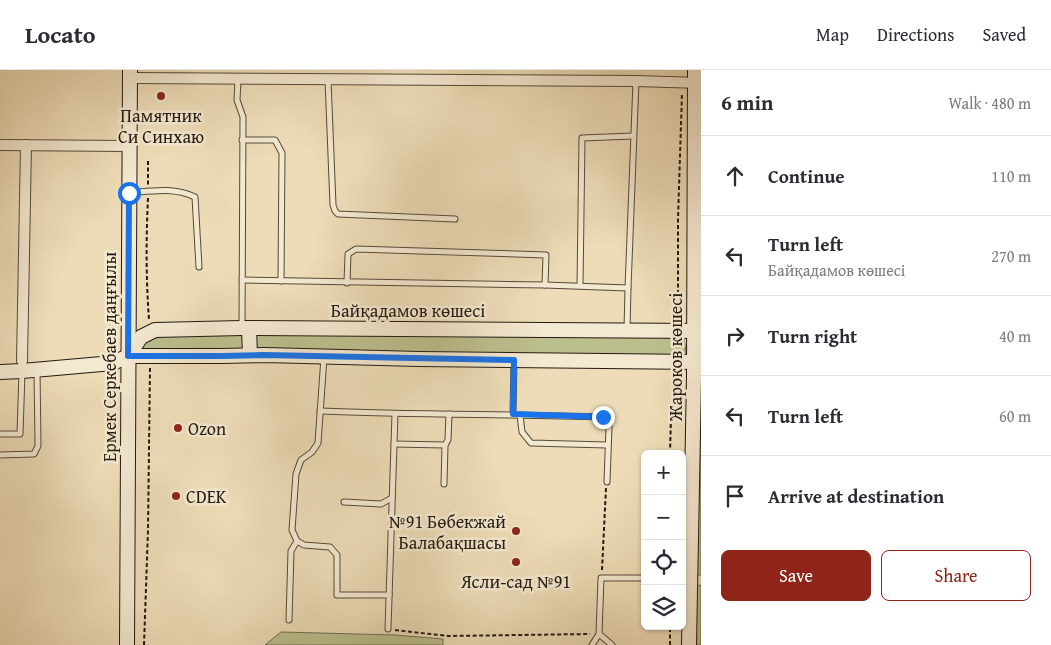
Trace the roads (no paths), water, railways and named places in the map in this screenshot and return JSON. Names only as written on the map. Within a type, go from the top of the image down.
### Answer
[{"type":"street","points":[[130,74],[238,74],[328,80],[429,75],[636,81],[693,79]]},
{"type":"street","name":"Ермек Серкебаев даңғылы","points":[[127,645],[130,74]]},
{"type":"street","name":"Жароков көшесі","points":[[689,645],[698,362],[693,79]]},
{"type":"street","points":[[0,145],[129,146]]},
{"type":"street","points":[[22,366],[26,145]]},
{"type":"street","points":[[245,328],[250,355]]},
{"type":"street","name":"Байқадамов көшесі","points":[[128,356],[141,337],[155,330],[245,328],[698,330]]},
{"type":"street","points":[[0,372],[22,366],[36,370],[113,363],[128,356],[250,355],[698,362]]},
{"type":"lane","points":[[238,74],[237,100],[243,118],[242,280],[245,328]]},
{"type":"lane","points":[[328,80],[333,205],[335,211],[338,214],[455,219]]},
{"type":"lane","points":[[627,330],[636,81]]},
{"type":"lane","points":[[580,286],[582,138],[633,136]]},
{"type":"lane","points":[[242,140],[275,140],[282,153],[281,281]]},
{"type":"lane","points":[[129,193],[162,190],[185,192],[195,197],[199,267]]},
{"type":"lane","points":[[347,282],[348,254],[356,249],[546,255],[545,285]]},
{"type":"lane","points":[[242,280],[628,288]]},
{"type":"lane","points":[[324,356],[318,443],[312,452],[301,460],[296,474],[292,530],[297,541],[304,545],[330,547],[337,555],[337,595],[389,595]]},
{"type":"lane","points":[[513,414],[514,360]]},
{"type":"lane","points":[[0,434],[20,434],[22,366]]},
{"type":"lane","points":[[0,455],[34,454],[38,446],[36,370]]},
{"type":"lane","points":[[320,412],[520,414],[603,417],[608,421],[607,482]]},
{"type":"lane","points":[[388,630],[395,414]]},
{"type":"lane","points":[[444,484],[445,445],[448,440],[449,414]]},
{"type":"lane","points":[[520,414],[522,432],[531,443],[607,446]]},
{"type":"lane","points":[[394,444],[445,445]]},
{"type":"lane","points":[[344,502],[381,504],[392,498]]},
{"type":"lane","points":[[289,620],[291,551],[297,541]]},
{"type":"lane","points":[[592,645],[599,634],[601,578],[641,578]]},
{"type":"lane","points":[[599,634],[612,645]]},
{"type":"place","name":"Памятник Си Синхаю","points":[[161,96]]},
{"type":"place","name":"Ozon","points":[[178,428]]},
{"type":"place","name":"CDEK","points":[[176,496]]},
{"type":"place","name":"№91 Бөбекжай Балабақшасы","points":[[516,531]]},
{"type":"place","name":"Ясли-сад №91","points":[[516,562]]}]
